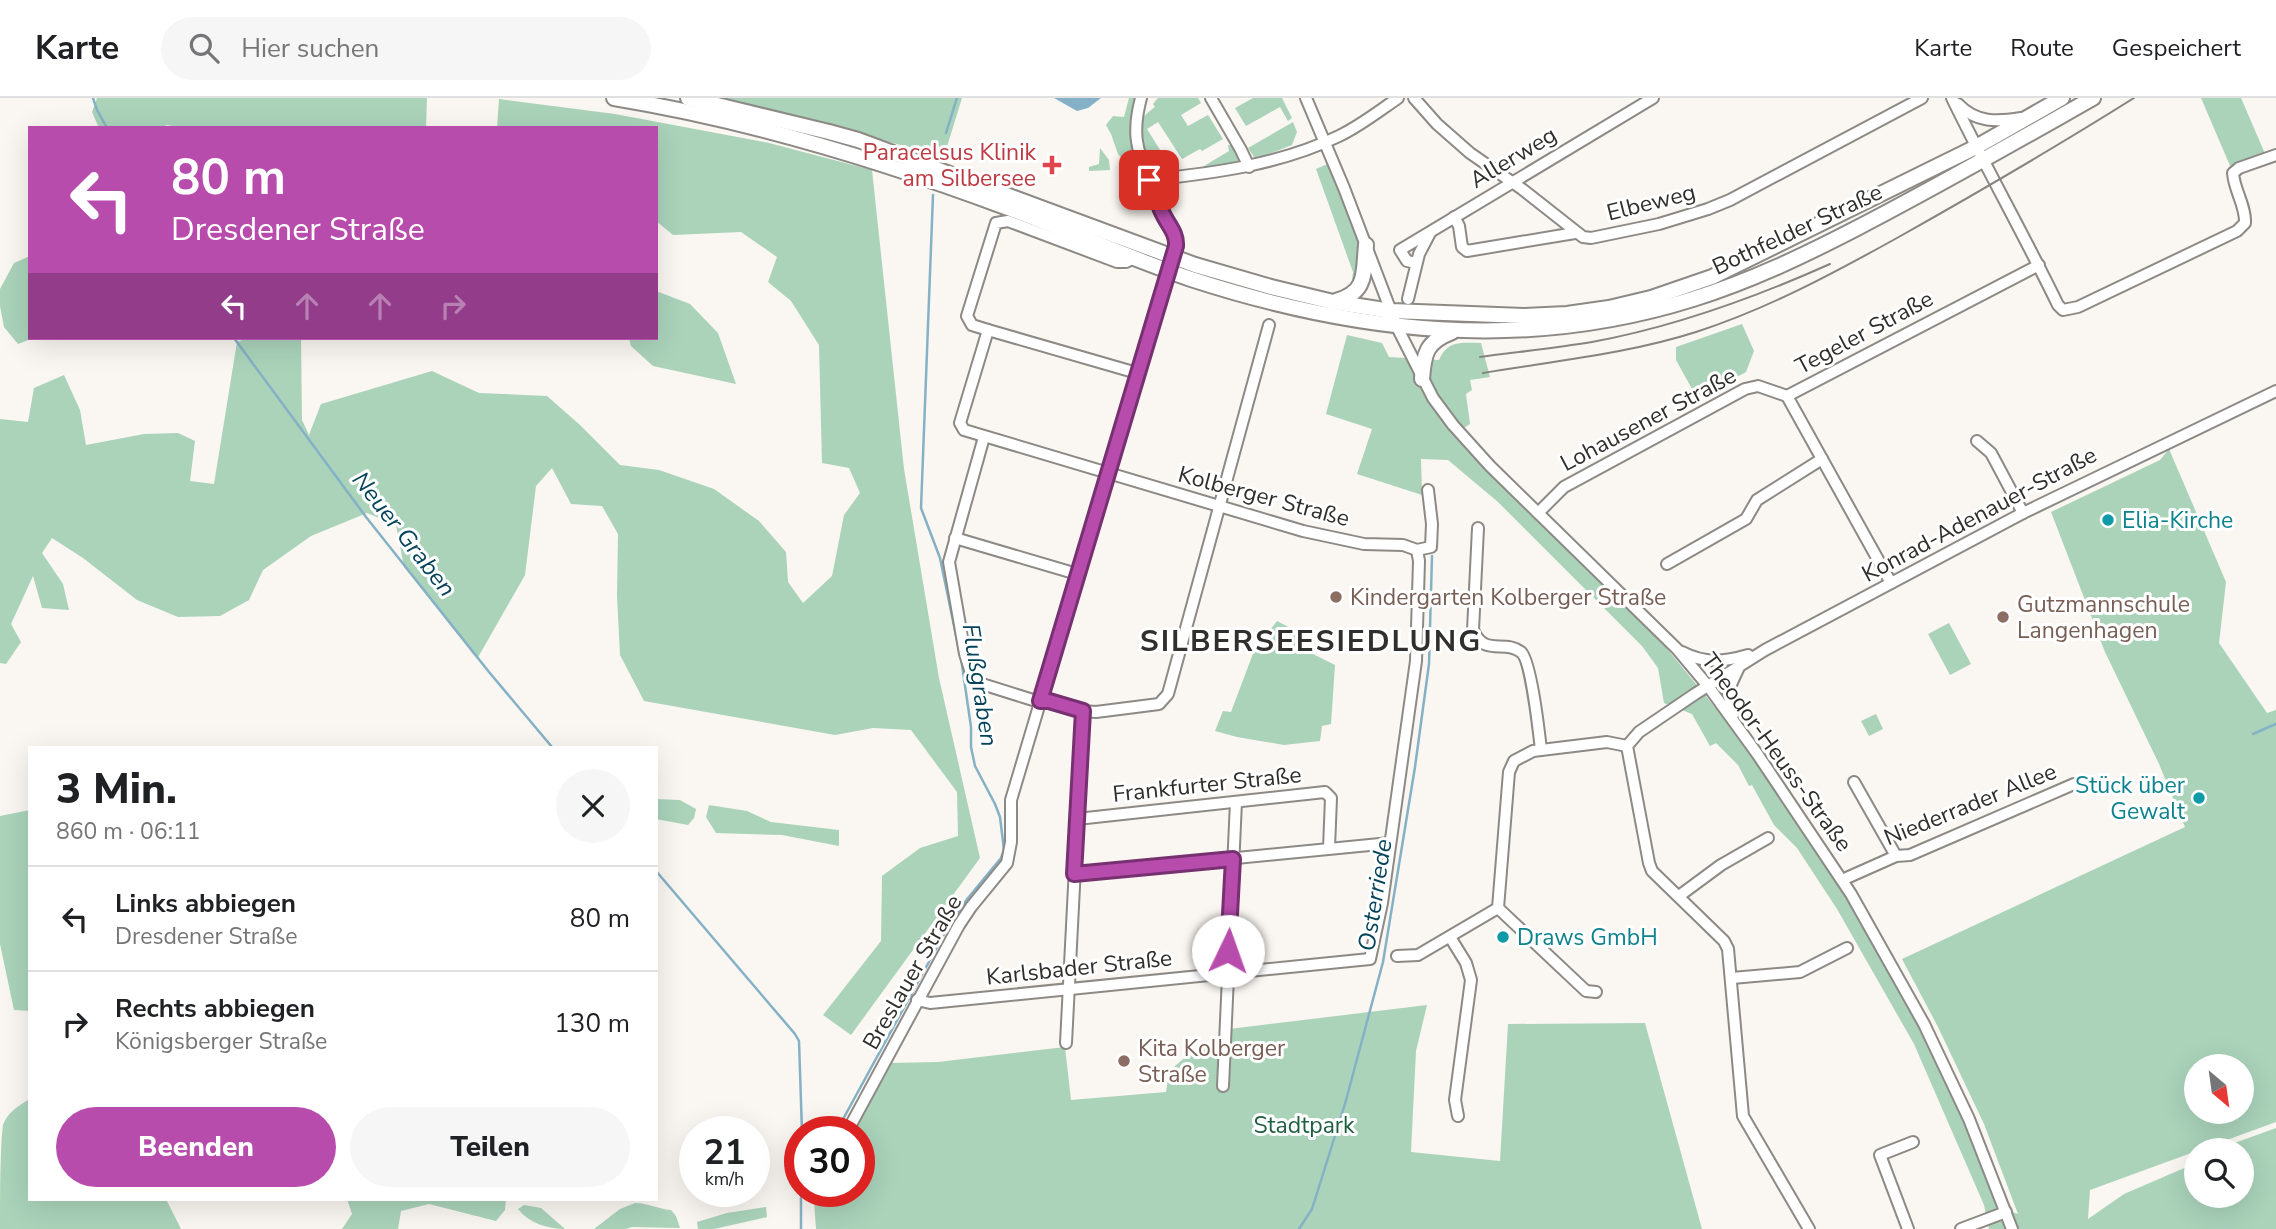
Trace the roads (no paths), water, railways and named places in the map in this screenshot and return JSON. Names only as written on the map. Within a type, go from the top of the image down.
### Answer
[{"type":"main road","points":[[614,98],[715,117],[826,146],[1007,207],[1134,258],[1171,264]]},
{"type":"main road","points":[[688,98],[858,140],[1171,264]]},
{"type":"main road","name":"Bothfelder Straße","points":[[1171,264],[1333,302],[1391,311],[1545,316],[1599,309],[1651,298],[1702,281],[1751,259],[1976,147],[2062,98]]},
{"type":"main road","name":"Bothfelder Straße","points":[[1171,264],[1269,302],[1332,317],[1397,327],[1515,331],[1633,315],[1691,300],[1748,280],[1802,256],[1983,161],[2093,98]]},
{"type":"main road","points":[[1333,302],[1349,298],[1361,286],[1366,245]]},
{"type":"main road","points":[[1422,379],[1424,360],[1429,348],[1438,339],[1455,331]]},
{"type":"street","points":[[1141,98],[1136,117],[1135,138],[1162,213],[1176,241],[1171,264]]},
{"type":"street","points":[[1211,98],[1249,167]]},
{"type":"street","name":"Theodor-Heuss-Straße","points":[[1306,98],[1326,141],[1397,327],[1422,379],[1453,425],[1538,513],[1677,649],[1734,721],[1842,880],[1884,950],[1929,1033],[1969,1119],[2012,1229]]},
{"type":"street","points":[[1151,180],[1249,167],[1348,131],[1398,98]]},
{"type":"street","points":[[1414,98],[1451,137],[1575,233]]},
{"type":"street","name":"Allerweg","points":[[1416,263],[1407,261],[1400,250],[1637,102],[1653,98]]},
{"type":"street","name":"Elbeweg","points":[[1454,217],[1459,226],[1462,247],[1467,251],[1575,233],[1591,238],[1659,224],[1730,200],[1922,98]]},
{"type":"street","points":[[1952,98],[1975,118],[2000,121],[2030,116]]},
{"type":"street","points":[[1952,98],[2063,310],[2078,307],[2237,231],[2245,223],[2245,214],[2233,173],[2239,168],[2276,155]]},
{"type":"street","points":[[1134,258],[1117,262],[1008,220],[1000,221],[994,226],[967,316],[972,325],[1137,373]]},
{"type":"street","name":"Allerweg","points":[[1408,299],[1416,263],[1431,231]]},
{"type":"street","name":"Breslauer Straße","points":[[855,1116],[971,906],[1007,863],[1011,842],[1010,800],[1171,264]]},
{"type":"street","name":"Tegeler Straße","points":[[1891,583],[1787,396],[2039,265]]},
{"type":"street","points":[[984,437],[950,552],[949,570],[971,673],[982,684],[1083,711],[1096,712],[1159,704],[1168,694],[1269,325]]},
{"type":"street","name":"Kolberger Straße","points":[[988,330],[960,423],[964,430],[1334,539],[1364,544],[1404,545],[1417,550]]},
{"type":"street","name":"Lohausener Straße","points":[[1538,513],[1564,487],[1745,388],[1758,386],[1787,396]]},
{"type":"street","name":"Konrad-Adenauer-Straße","points":[[1627,746],[1639,732],[1765,650],[2023,513],[2276,391]]},
{"type":"street","points":[[1977,442],[1991,453],[2023,513]]},
{"type":"street","points":[[1667,564],[1746,519],[1757,500],[1822,459]]},
{"type":"street","points":[[1074,874],[1390,843],[1416,662],[1417,550],[1430,547],[1432,524],[1428,491]]},
{"type":"street","points":[[1478,528],[1473,630],[1484,644],[1516,649],[1524,655],[1529,670],[1541,750]]},
{"type":"street","points":[[955,538],[1077,574]]},
{"type":"street","points":[[1677,649],[1695,659],[1709,661],[1731,660],[1765,650]]},
{"type":"street","points":[[1734,721],[1728,691],[1741,664]]},
{"type":"street","points":[[1066,1043],[1083,711]]},
{"type":"street","points":[[1498,908],[1510,766],[1519,756],[1541,750],[1607,742],[1627,746],[1649,863],[1656,874],[1724,941],[1730,958],[1744,1116],[1809,1229]]},
{"type":"street","points":[[1854,782],[1896,856]]},
{"type":"street","name":"Niederrader Allee","points":[[1842,880],[1896,856],[1910,855],[2074,784]]},
{"type":"street","name":"Frankfurter Straße","points":[[1076,819],[1325,792],[1331,798],[1329,848]]},
{"type":"street","points":[[1223,1086],[1236,802]]},
{"type":"street","points":[[1679,896],[1714,869],[1768,838]]},
{"type":"street","name":"Karlsbader Straße","points":[[917,1000],[930,1003],[1370,959],[1382,903],[1390,843]]},
{"type":"street","points":[[1397,956],[1418,954],[1498,908]]},
{"type":"street","points":[[1498,908],[1586,991],[1596,992]]},
{"type":"street","points":[[1450,936],[1471,980],[1455,1100],[1458,1116]]},
{"type":"street","points":[[1732,978],[1800,972],[1847,948]]},
{"type":"street","points":[[1908,1229],[1880,1155],[1913,1142]]},
{"type":"street","points":[[1961,1229],[2006,1212]]},
{"type":"water","points":[[1054,98],[1101,98],[1088,108],[1077,111]]},
{"type":"waterway","name":"Neuer Graben","points":[[93,98],[106,126]]},
{"type":"waterway","name":"Flußgraben","points":[[946,133],[957,98]]},
{"type":"waterway","name":"Flußgraben","points":[[933,195],[921,508],[940,558],[958,645]]},
{"type":"waterway","name":"Neuer Graben","points":[[235,340],[366,517],[551,746]]},
{"type":"waterway","name":"Osterriede","points":[[1299,1229],[1312,1209],[1345,1104],[1383,962],[1429,664],[1432,556]]},
{"type":"waterway","name":"Flußgraben","points":[[845,1116],[948,927],[1001,858],[1004,850],[1000,817],[975,766],[961,658]]},
{"type":"waterway","points":[[2253,734],[2276,724]]},
{"type":"waterway","name":"Neuer Graben","points":[[658,873],[795,1034],[799,1041],[801,1116]]},
{"type":"waterway","name":"Flußgraben","points":[[801,1207],[801,1229]]},
{"type":"tram line","points":[[1483,373],[1644,346],[1696,332],[1748,313],[1897,238],[2134,98]]},
{"type":"tram line","points":[[1480,357],[1623,336],[1743,300],[1830,264]]},
{"type":"place","name":"Paracelsus Klinik am Silbersee","points":[[1052,165]]},
{"type":"place","name":"Elia-Kirche","points":[[2108,520]]},
{"type":"place","name":"Kindergarten Kolberger Straße","points":[[1336,597]]},
{"type":"place","name":"Gutzmannschule Langenhagen","points":[[2003,617]]},
{"type":"place","name":"Stück über Gewalt","points":[[2199,798]]},
{"type":"place","name":"Draws GmbH","points":[[1503,937]]},
{"type":"place","name":"Kita Kolberger Straße","points":[[1124,1061]]},
{"type":"district","name":"SILBERSEESIEDLUNG","points":[[1311,641]]},
{"type":"park label","name":"Stadtpark","points":[[1304,1125]]}]
